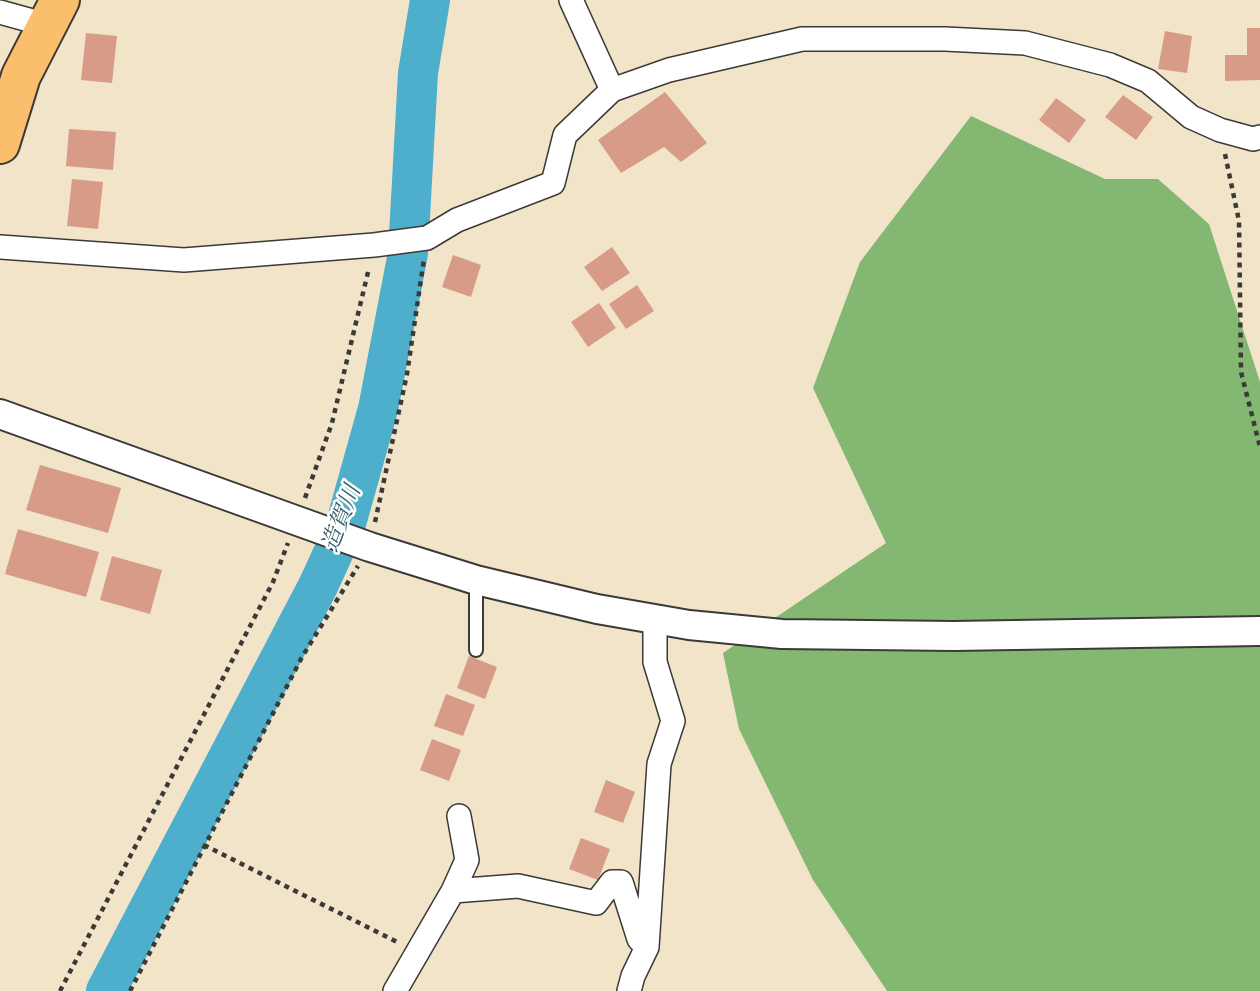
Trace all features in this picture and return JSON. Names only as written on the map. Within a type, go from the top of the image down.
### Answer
[{"type":"highway","points":[[0,144],[21,76],[53,12]]},
{"type":"street","points":[[571,0],[611,90]]},
{"type":"street","points":[[0,12],[53,12]]},
{"type":"street","points":[[0,247],[184,260],[374,245],[427,238],[457,220],[553,183],[565,135],[611,90],[669,71],[802,39],[945,39],[1025,43],[1110,65],[1148,81],[1191,117],[1220,130],[1253,139],[1260,137]]},
{"type":"street","points":[[0,414],[364,545],[476,580],[597,609],[689,625],[782,634],[954,636],[1260,631]]},
{"type":"street","points":[[629,991],[647,947],[659,764],[673,721],[655,662],[655,618]]},
{"type":"street","points":[[395,991],[453,891],[467,860],[459,816]]},
{"type":"street","points":[[453,891],[518,886],[596,903],[612,882],[621,882],[639,939],[647,947]]},
{"type":"lane","points":[[476,580],[476,650]]},
{"type":"path","points":[[1220,130],[1238,221],[1241,372],[1260,447]]},
{"type":"path","points":[[130,991],[302,657],[364,545],[407,374],[427,238]]},
{"type":"path","points":[[60,991],[273,582],[332,423],[374,245]]},
{"type":"path","points":[[204,845],[416,951]]},
{"type":"green space","points":[[971,116],[1105,179],[1158,179],[1209,224],[1260,382],[1260,991],[887,991],[813,880],[739,729],[723,653],[886,543],[813,388],[860,262]]},
{"type":"building","points":[[1247,28],[1260,28],[1260,80],[1225,81],[1225,55],[1247,55]]},
{"type":"building","points":[[1165,31],[1192,36],[1187,73],[1158,69]]},
{"type":"building","points":[[86,33],[117,36],[112,83],[81,80]]},
{"type":"building","points":[[665,92],[707,143],[681,162],[664,147],[621,173],[598,140]]},
{"type":"building","points":[[1123,95],[1153,117],[1136,140],[1105,117]]},
{"type":"building","points":[[1056,98],[1086,120],[1069,143],[1039,120]]},
{"type":"building","points":[[69,129],[116,132],[113,170],[66,166]]},
{"type":"building","points":[[72,179],[103,182],[98,229],[67,226]]},
{"type":"building","points":[[612,247],[630,273],[602,291],[584,267]]},
{"type":"building","points":[[453,255],[481,265],[471,297],[442,287]]},
{"type":"building","points":[[637,285],[654,311],[626,329],[609,304]]},
{"type":"building","points":[[599,303],[616,328],[588,347],[571,322]]},
{"type":"building","points":[[40,465],[121,488],[108,533],[26,510]]},
{"type":"building","points":[[18,529],[99,552],[86,597],[5,574]]},
{"type":"building","points":[[112,556],[162,570],[150,614],[100,600]]},
{"type":"building","points":[[469,656],[497,667],[485,699],[457,688]]},
{"type":"building","points":[[446,694],[475,705],[463,736],[434,726]]},
{"type":"building","points":[[432,739],[461,750],[449,781],[420,770]]},
{"type":"building","points":[[606,780],[635,792],[623,823],[594,812]]},
{"type":"building","points":[[581,838],[610,849],[598,880],[569,869]]},
{"type":"waterway","name":"造賀川","points":[[106,991],[318,586],[345,527],[378,409],[408,253],[418,73],[430,0]]}]
